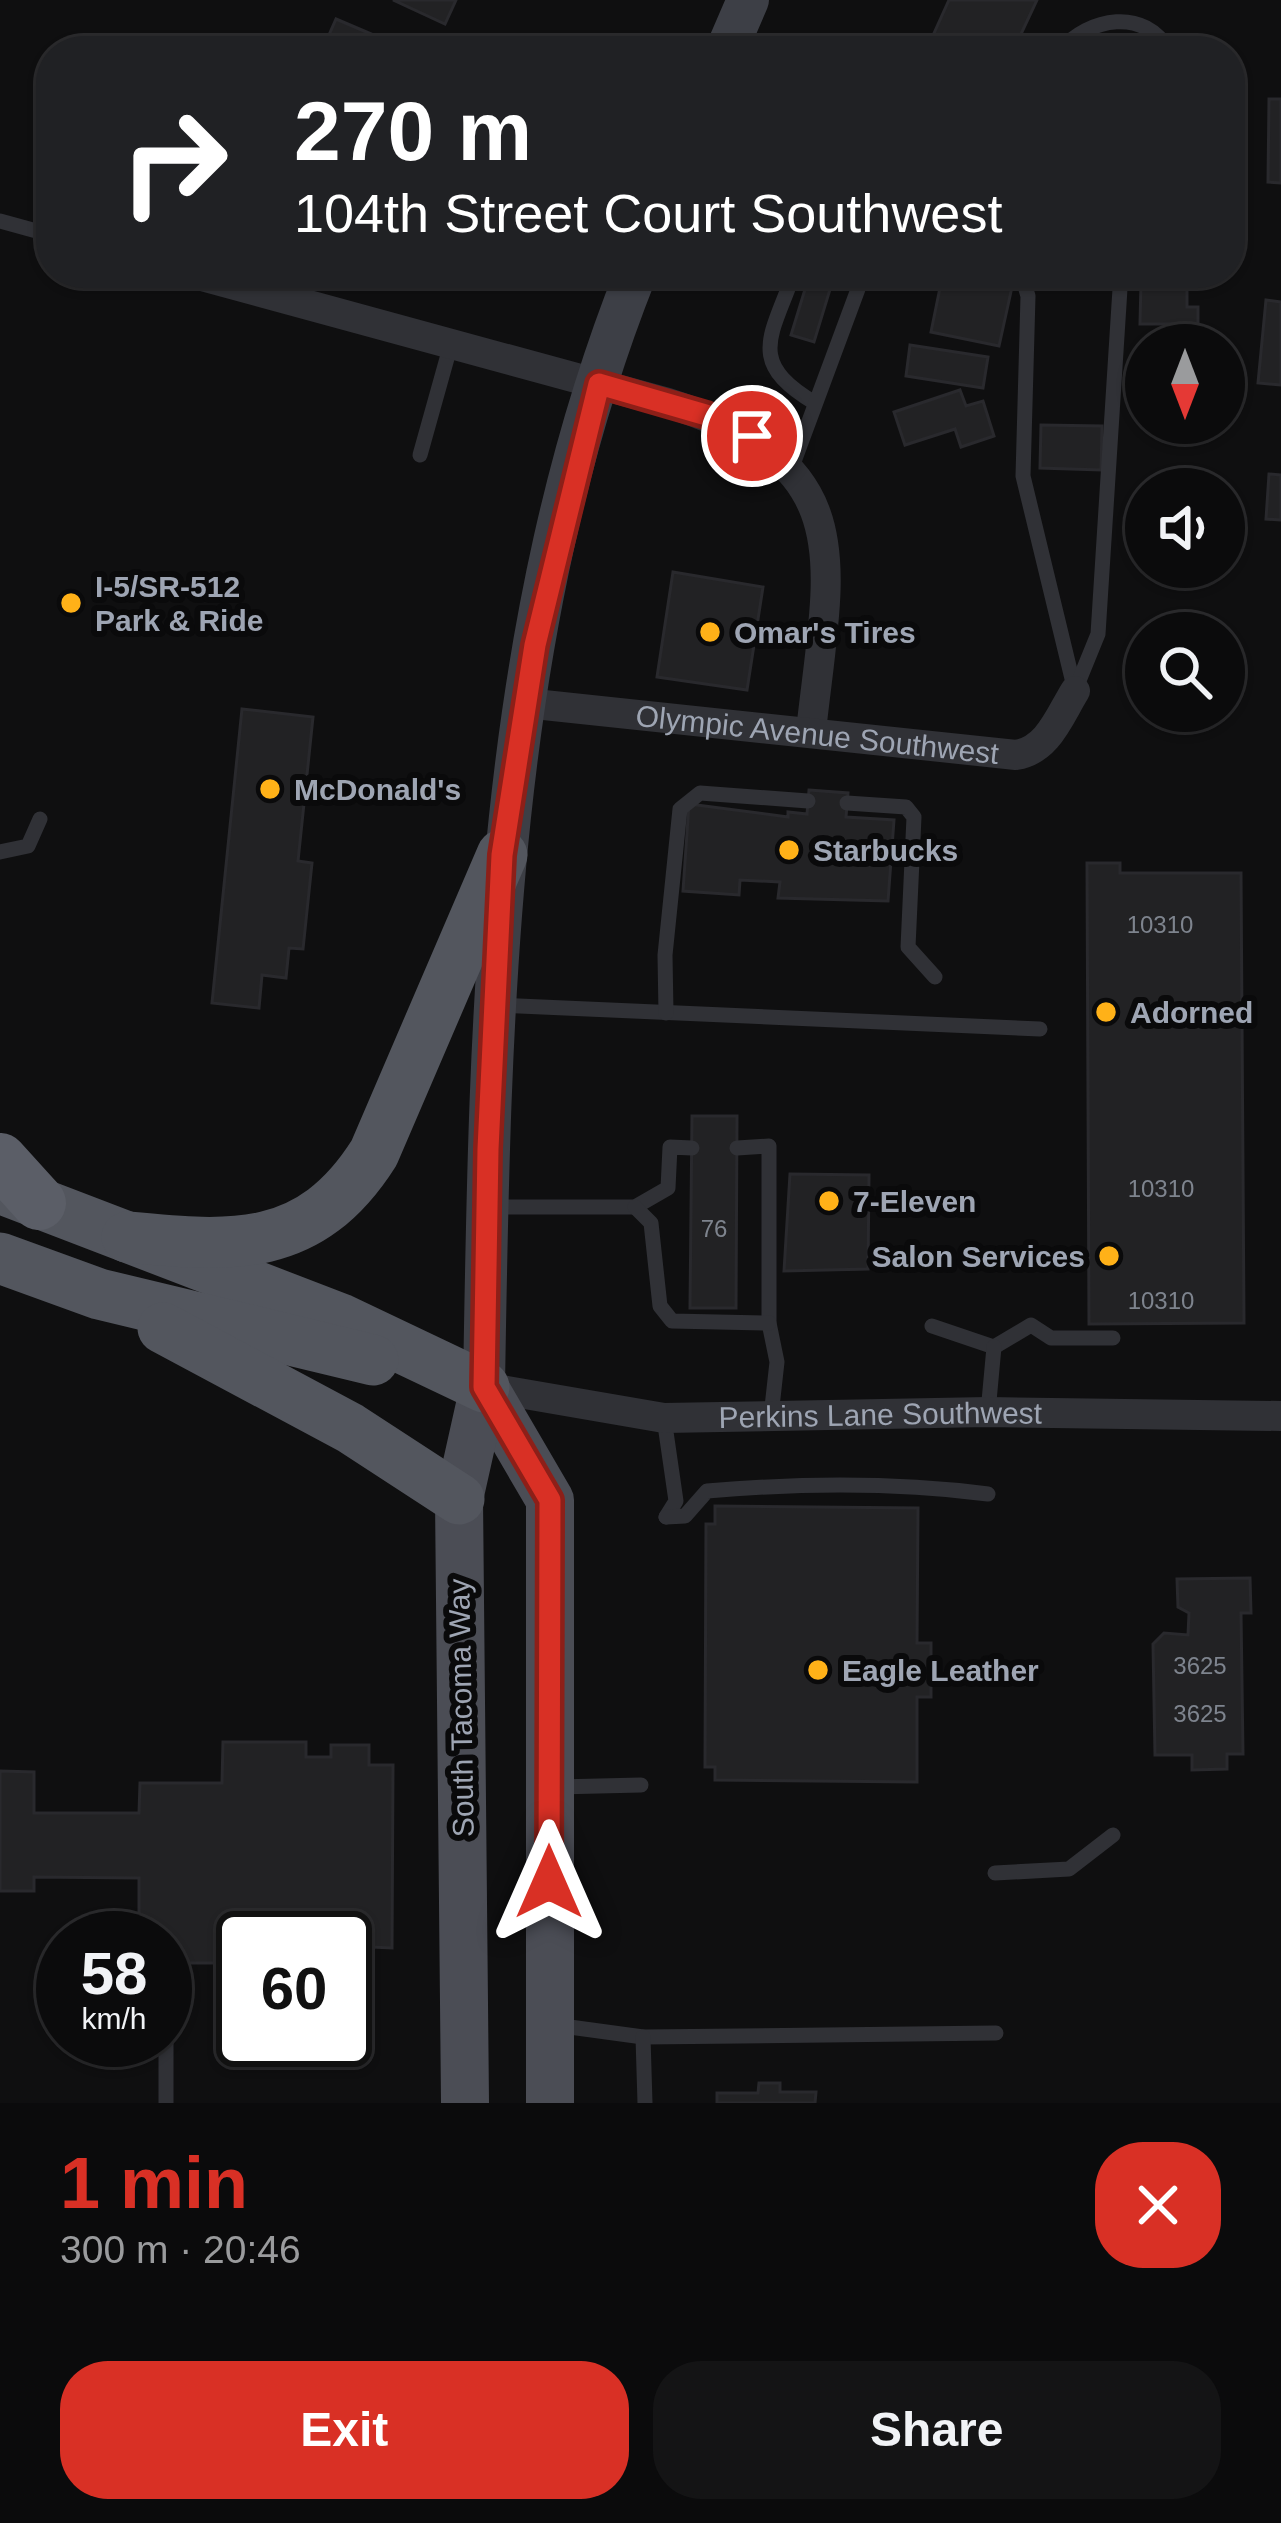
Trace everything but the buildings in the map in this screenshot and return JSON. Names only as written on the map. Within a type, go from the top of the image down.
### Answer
[{"type":"highway","points":[[127,1237],[223,1246],[296,1227],[349,1193],[374,1154],[502,855]]},
{"type":"highway","points":[[0,1160],[20,1195],[340,1319],[484,1387]]},
{"type":"highway","points":[[0,1258],[99,1294],[484,1387]]},
{"type":"highway","points":[[99,1294],[350,1428],[459,1499]]},
{"type":"main road","points":[[732,36],[748,0]]},
{"type":"main road","name":"South Tacoma Way","points":[[465,2103],[459,1499],[484,1387],[502,855],[552,567],[599,384],[631,288]]},
{"type":"main road","points":[[484,1387],[550,1500],[550,2103]]},
{"type":"street","points":[[246,288],[723,422],[752,436],[792,467],[815,503],[824,548],[811,730]]},
{"type":"street","name":"Olympic Avenue Southwest","points":[[525,703],[1016,755],[1034,752],[1042,744],[1075,691]]},
{"type":"street","name":"Perkins Lane Southwest","points":[[484,1387],[664,1418],[988,1412],[1281,1416]]},
{"type":"lane","points":[[1078,36],[1092,24],[1118,21],[1142,25],[1161,36]]},
{"type":"lane","points":[[0,221],[36,231]]},
{"type":"lane","points":[[789,288],[767,347],[773,372],[815,403]]},
{"type":"lane","points":[[792,467],[858,288]]},
{"type":"lane","points":[[1026,288],[1023,476],[1075,691]]},
{"type":"lane","points":[[1075,691],[1098,634],[1120,288]]},
{"type":"lane","points":[[420,455],[451,344]]},
{"type":"lane","points":[[666,1013],[665,955],[680,809],[686,799],[700,793],[808,801]]},
{"type":"lane","points":[[847,803],[906,807],[914,817],[908,947],[935,977]]},
{"type":"lane","points":[[0,852],[28,846],[40,819]]},
{"type":"lane","points":[[495,1005],[1040,1029]]},
{"type":"lane","points":[[737,1148],[769,1146],[769,1323],[777,1362],[771,1418]]},
{"type":"lane","points":[[487,1208],[634,1208],[668,1188],[670,1147],[692,1148]]},
{"type":"lane","points":[[634,1208],[651,1223],[660,1306],[672,1322],[769,1323]]},
{"type":"lane","points":[[932,1326],[994,1347],[1031,1325],[1052,1338],[1113,1338]]},
{"type":"lane","points":[[988,1412],[994,1347]]},
{"type":"lane","points":[[664,1418],[676,1501],[666,1517],[685,1516],[707,1491],[780,1484],[920,1486],[988,1494]]},
{"type":"lane","points":[[548,1788],[641,1785]]},
{"type":"lane","points":[[995,1873],[1069,1869],[1113,1835]]},
{"type":"lane","points":[[550,2025],[643,2037],[996,2032]]},
{"type":"lane","points":[[643,2037],[645,2103]]},
{"type":"lane","points":[[166,2067],[166,2103]]},
{"type":"place","name":"I-5/SR-512 Park & Ride","points":[[71,603]]},
{"type":"place","name":"Omar's Tires","points":[[710,632]]},
{"type":"place","name":"McDonald's","points":[[270,789]]},
{"type":"place","name":"Starbucks","points":[[789,850]]},
{"type":"place","name":"Adorned","points":[[1106,1012]]},
{"type":"place","name":"7-Eleven","points":[[829,1201]]},
{"type":"place","name":"Salon Services","points":[[1109,1256]]},
{"type":"place","name":"Eagle Leather","points":[[818,1670]]},
{"type":"route","points":[[549,1882],[550,1500],[484,1387],[488,1149],[502,855],[535,645],[599,384],[706,415],[752,436]]}]
